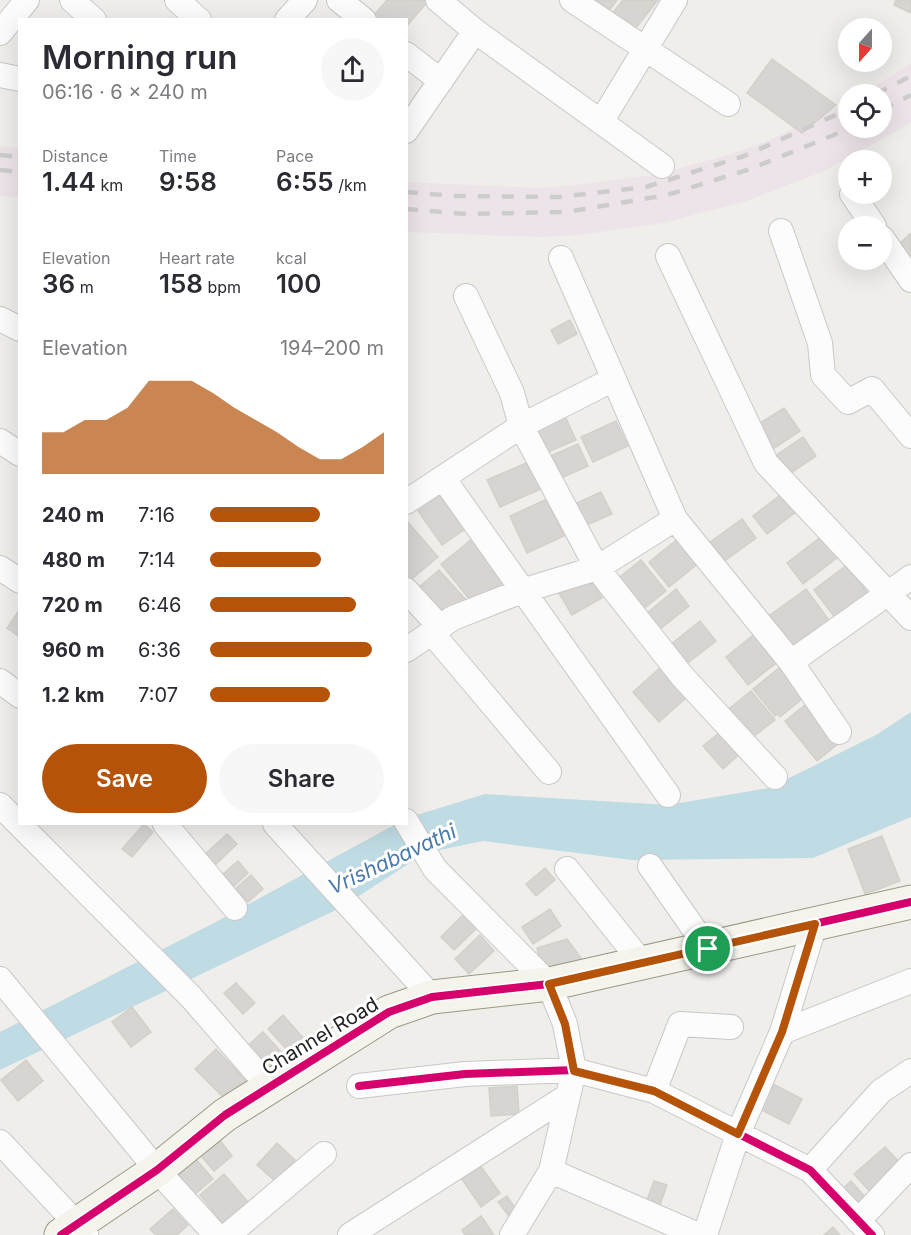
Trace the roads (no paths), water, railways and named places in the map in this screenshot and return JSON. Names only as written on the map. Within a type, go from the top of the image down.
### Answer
[{"type":"street","points":[[0,33],[27,0]]},
{"type":"street","points":[[72,0],[92,18]]},
{"type":"street","points":[[177,0],[197,18]]},
{"type":"street","points":[[289,18],[305,0]]},
{"type":"street","points":[[339,0],[362,18]]},
{"type":"street","points":[[438,0],[475,31],[662,166]]},
{"type":"street","points":[[572,0],[728,104]]},
{"type":"street","points":[[601,122],[675,0]]},
{"type":"street","points":[[408,128],[475,31]]},
{"type":"street","points":[[408,56],[441,81]]},
{"type":"street","points":[[0,75],[18,79]]},
{"type":"street","points":[[781,231],[820,344],[823,375],[848,402],[872,389],[911,436]]},
{"type":"street","points":[[892,252],[911,280]]},
{"type":"street","points":[[668,256],[766,463],[911,618]]},
{"type":"street","points":[[561,258],[675,519],[791,662],[839,732]]},
{"type":"street","points":[[466,296],[512,393],[521,426],[597,568],[682,676],[775,777]]},
{"type":"street","points":[[0,319],[18,328]]},
{"type":"street","points":[[408,501],[521,426],[614,379]]},
{"type":"street","points":[[0,441],[18,452]]},
{"type":"street","points":[[443,478],[668,795]]},
{"type":"street","points":[[408,649],[453,618],[522,591],[597,568],[675,519]]},
{"type":"street","points":[[0,568],[18,580]]},
{"type":"street","points":[[791,662],[911,577]]},
{"type":"street","points":[[408,593],[549,772]]},
{"type":"street","points":[[0,681],[18,694]]},
{"type":"street","points":[[0,805],[18,823]]},
{"type":"street","points":[[408,824],[435,869],[549,984],[565,1024],[574,1071],[566,1097],[551,1170],[512,1235]]},
{"type":"street","points":[[20,825],[191,997],[268,1087]]},
{"type":"street","points":[[166,825],[235,908]]},
{"type":"street","points":[[276,825],[432,997]]},
{"type":"street","points":[[650,866],[708,949]]},
{"type":"street","points":[[567,869],[643,964]]},
{"type":"street","name":"Channel Road","points":[[75,1232],[225,1115],[389,1012],[432,997],[549,984],[911,902]]},
{"type":"street","points":[[705,1235],[738,1134],[782,1032],[815,924]]},
{"type":"street","points":[[782,1032],[911,981]]},
{"type":"street","points":[[7,987],[63,1059],[157,1170],[216,1235]]},
{"type":"street","points":[[654,1091],[680,1024],[731,1028]]},
{"type":"street","points":[[359,1086],[465,1074],[574,1071],[654,1091],[810,1170],[865,1228],[911,1165]]},
{"type":"street","points":[[810,1170],[881,1091],[911,1071]]},
{"type":"street","points":[[350,1235],[566,1097]]},
{"type":"street","points":[[0,1142],[75,1232]]},
{"type":"street","points":[[228,1235],[324,1154]]},
{"type":"street","points":[[551,1170],[698,1235]]},
{"type":"water","name":"Vrishabavathi","points":[[911,712],[911,817],[813,858],[632,860],[483,841],[425,853],[342,907],[0,1070],[0,1032],[216,922],[394,825],[408,825],[408,818],[485,794],[668,805],[769,788],[876,735]]},
{"type":"railway","points":[[892,86],[911,76]]},
{"type":"railway","points":[[892,105],[911,95]]},
{"type":"railway","points":[[408,192],[453,196],[559,197],[646,187],[744,156],[838,114]]},
{"type":"railway","points":[[408,209],[467,214],[566,212],[667,195],[750,169],[838,133]]},
{"type":"railway","points":[[0,155],[18,157]]},
{"type":"railway","points":[[0,170],[18,172]]}]
